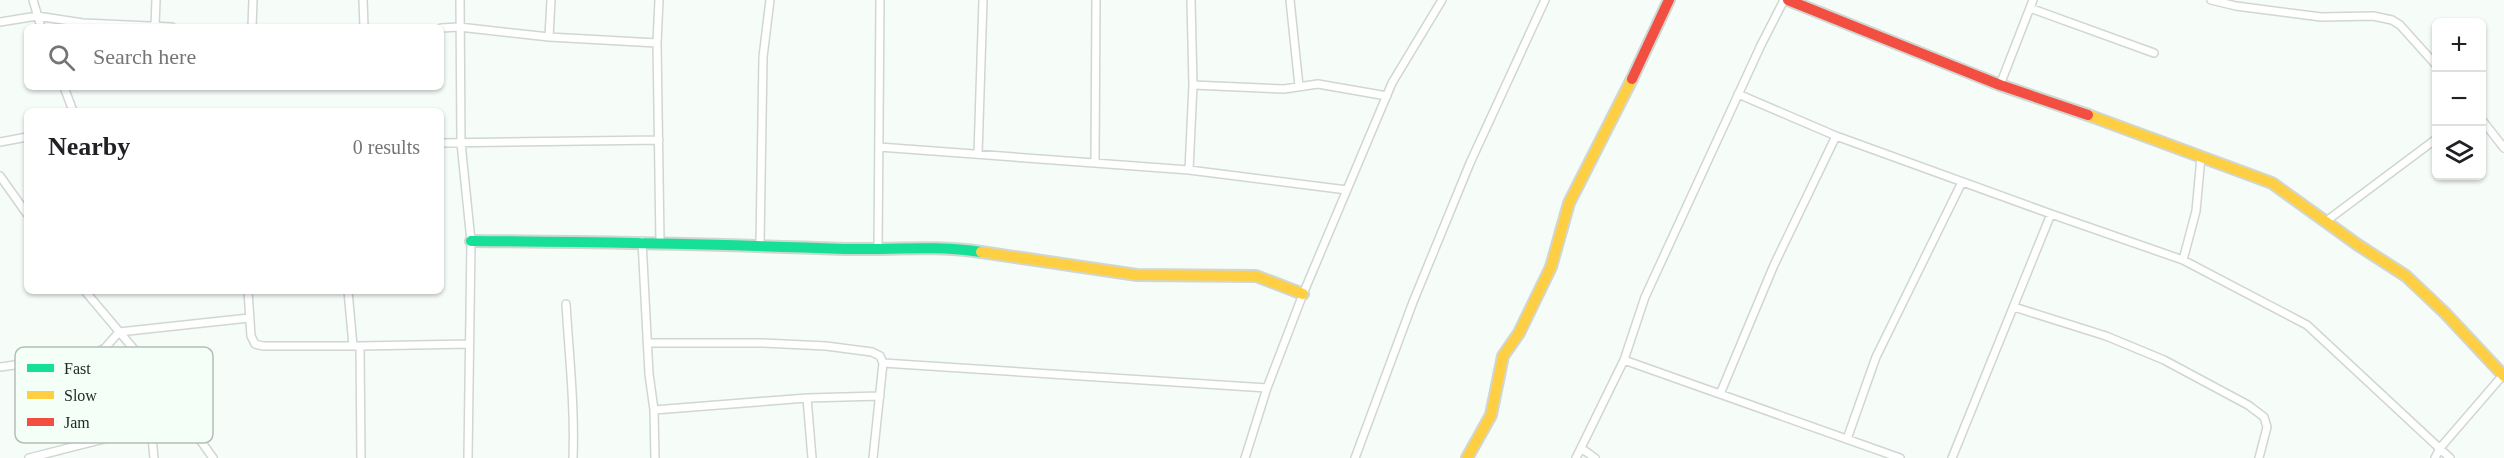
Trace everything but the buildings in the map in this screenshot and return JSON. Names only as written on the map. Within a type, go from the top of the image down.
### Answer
[{"type":"street","points":[[33,0],[40,24]]},
{"type":"street","points":[[155,24],[156,0]]},
{"type":"street","points":[[252,24],[253,0]]},
{"type":"street","points":[[363,0],[364,24]]},
{"type":"street","points":[[460,0],[462,143],[471,241],[468,458]]},
{"type":"street","points":[[549,37],[551,0]]},
{"type":"street","points":[[659,0],[657,43],[660,242]]},
{"type":"street","points":[[760,244],[763,67],[770,0]]},
{"type":"street","points":[[878,250],[880,0]]},
{"type":"street","points":[[978,154],[983,0]]},
{"type":"street","points":[[1095,162],[1096,0]]},
{"type":"street","points":[[1189,170],[1193,85],[1191,0]]},
{"type":"street","points":[[1290,0],[1299,86]]},
{"type":"street","points":[[1245,458],[1267,388],[1303,294],[1387,96],[1400,69],[1442,0]]},
{"type":"street","points":[[1355,458],[1413,302],[1470,163],[1545,0]]},
{"type":"street","points":[[1467,458],[1491,415],[1503,356],[1519,333],[1551,267],[1569,203],[1620,105],[1669,0]]},
{"type":"street","points":[[1576,458],[1624,360],[1645,297],[1738,94],[1786,0],[2000,85],[2106,121],[2272,183],[2325,222],[2406,276],[2504,375],[2440,448],[2435,458]]},
{"type":"street","points":[[2000,85],[2033,0]]},
{"type":"street","points":[[2211,0],[2236,6],[2321,17],[2373,16],[2392,20],[2400,25],[2432,61]]},
{"type":"street","points":[[2030,8],[2154,53]]},
{"type":"street","points":[[0,22],[37,16],[107,24]]},
{"type":"street","points":[[444,28],[459,27],[549,37],[657,43]]},
{"type":"street","points":[[1193,85],[1284,89],[1327,84],[1387,96]]},
{"type":"street","points":[[65,90],[72,108]]},
{"type":"street","points":[[1738,94],[1836,136],[2183,260],[2307,325],[2450,458]]},
{"type":"street","points":[[2486,126],[2504,148]]},
{"type":"street","points":[[1720,393],[1774,265],[1836,136]]},
{"type":"street","points":[[0,142],[24,137]]},
{"type":"street","points":[[444,143],[659,140]]},
{"type":"street","points":[[2325,222],[2432,142]]},
{"type":"street","points":[[879,147],[1189,170],[1347,190]]},
{"type":"street","points":[[2183,260],[2196,211],[2200,157]]},
{"type":"street","points":[[1,179],[24,210]]},
{"type":"street","points":[[1847,439],[1876,357],[1962,182]]},
{"type":"street","points":[[1952,458],[2051,214]]},
{"type":"street","points":[[471,241],[642,241],[878,250],[963,249],[1137,275],[1256,276],[1303,294]]},
{"type":"street","points":[[642,241],[649,374],[654,410],[655,458]]},
{"type":"street","points":[[87,294],[132,347]]},
{"type":"street","points":[[248,294],[251,336],[255,344],[262,346],[469,344]]},
{"type":"street","points":[[348,294],[356,345],[361,458]]},
{"type":"street","points":[[566,304],[574,409],[573,458]]},
{"type":"street","points":[[2014,307],[2106,336],[2164,360],[2248,405],[2264,417],[2267,427],[2259,458]]},
{"type":"street","points":[[106,347],[119,332],[249,318]]},
{"type":"street","points":[[648,343],[763,343],[826,346],[872,352],[880,356],[883,363],[873,458]]},
{"type":"street","points":[[1624,360],[1900,458]]},
{"type":"street","points":[[883,363],[1267,388]]},
{"type":"street","points":[[0,367],[15,365]]},
{"type":"street","points":[[654,410],[807,398],[880,396]]},
{"type":"street","points":[[807,398],[812,458]]},
{"type":"street","points":[[29,458],[88,443]]},
{"type":"street","points":[[153,443],[154,458]]},
{"type":"street","points":[[202,443],[213,458]]},
{"type":"street","points":[[1581,448],[1595,458]]},
{"type":"traffic: fast","points":[[471,241],[658,243],[844,249],[930,248],[981,252]]},
{"type":"traffic: slow","points":[[1467,458],[1491,415],[1503,356],[1519,333],[1551,267],[1569,203],[1632,79]]},
{"type":"traffic: slow","points":[[2088,115],[2272,183],[2358,245],[2406,276],[2445,313],[2504,376]]},
{"type":"traffic: slow","points":[[981,252],[1137,275],[1256,276],[1303,294]]},
{"type":"traffic: jam","points":[[1632,79],[1669,0]]},
{"type":"traffic: jam","points":[[1788,0],[2000,85],[2088,115]]}]
